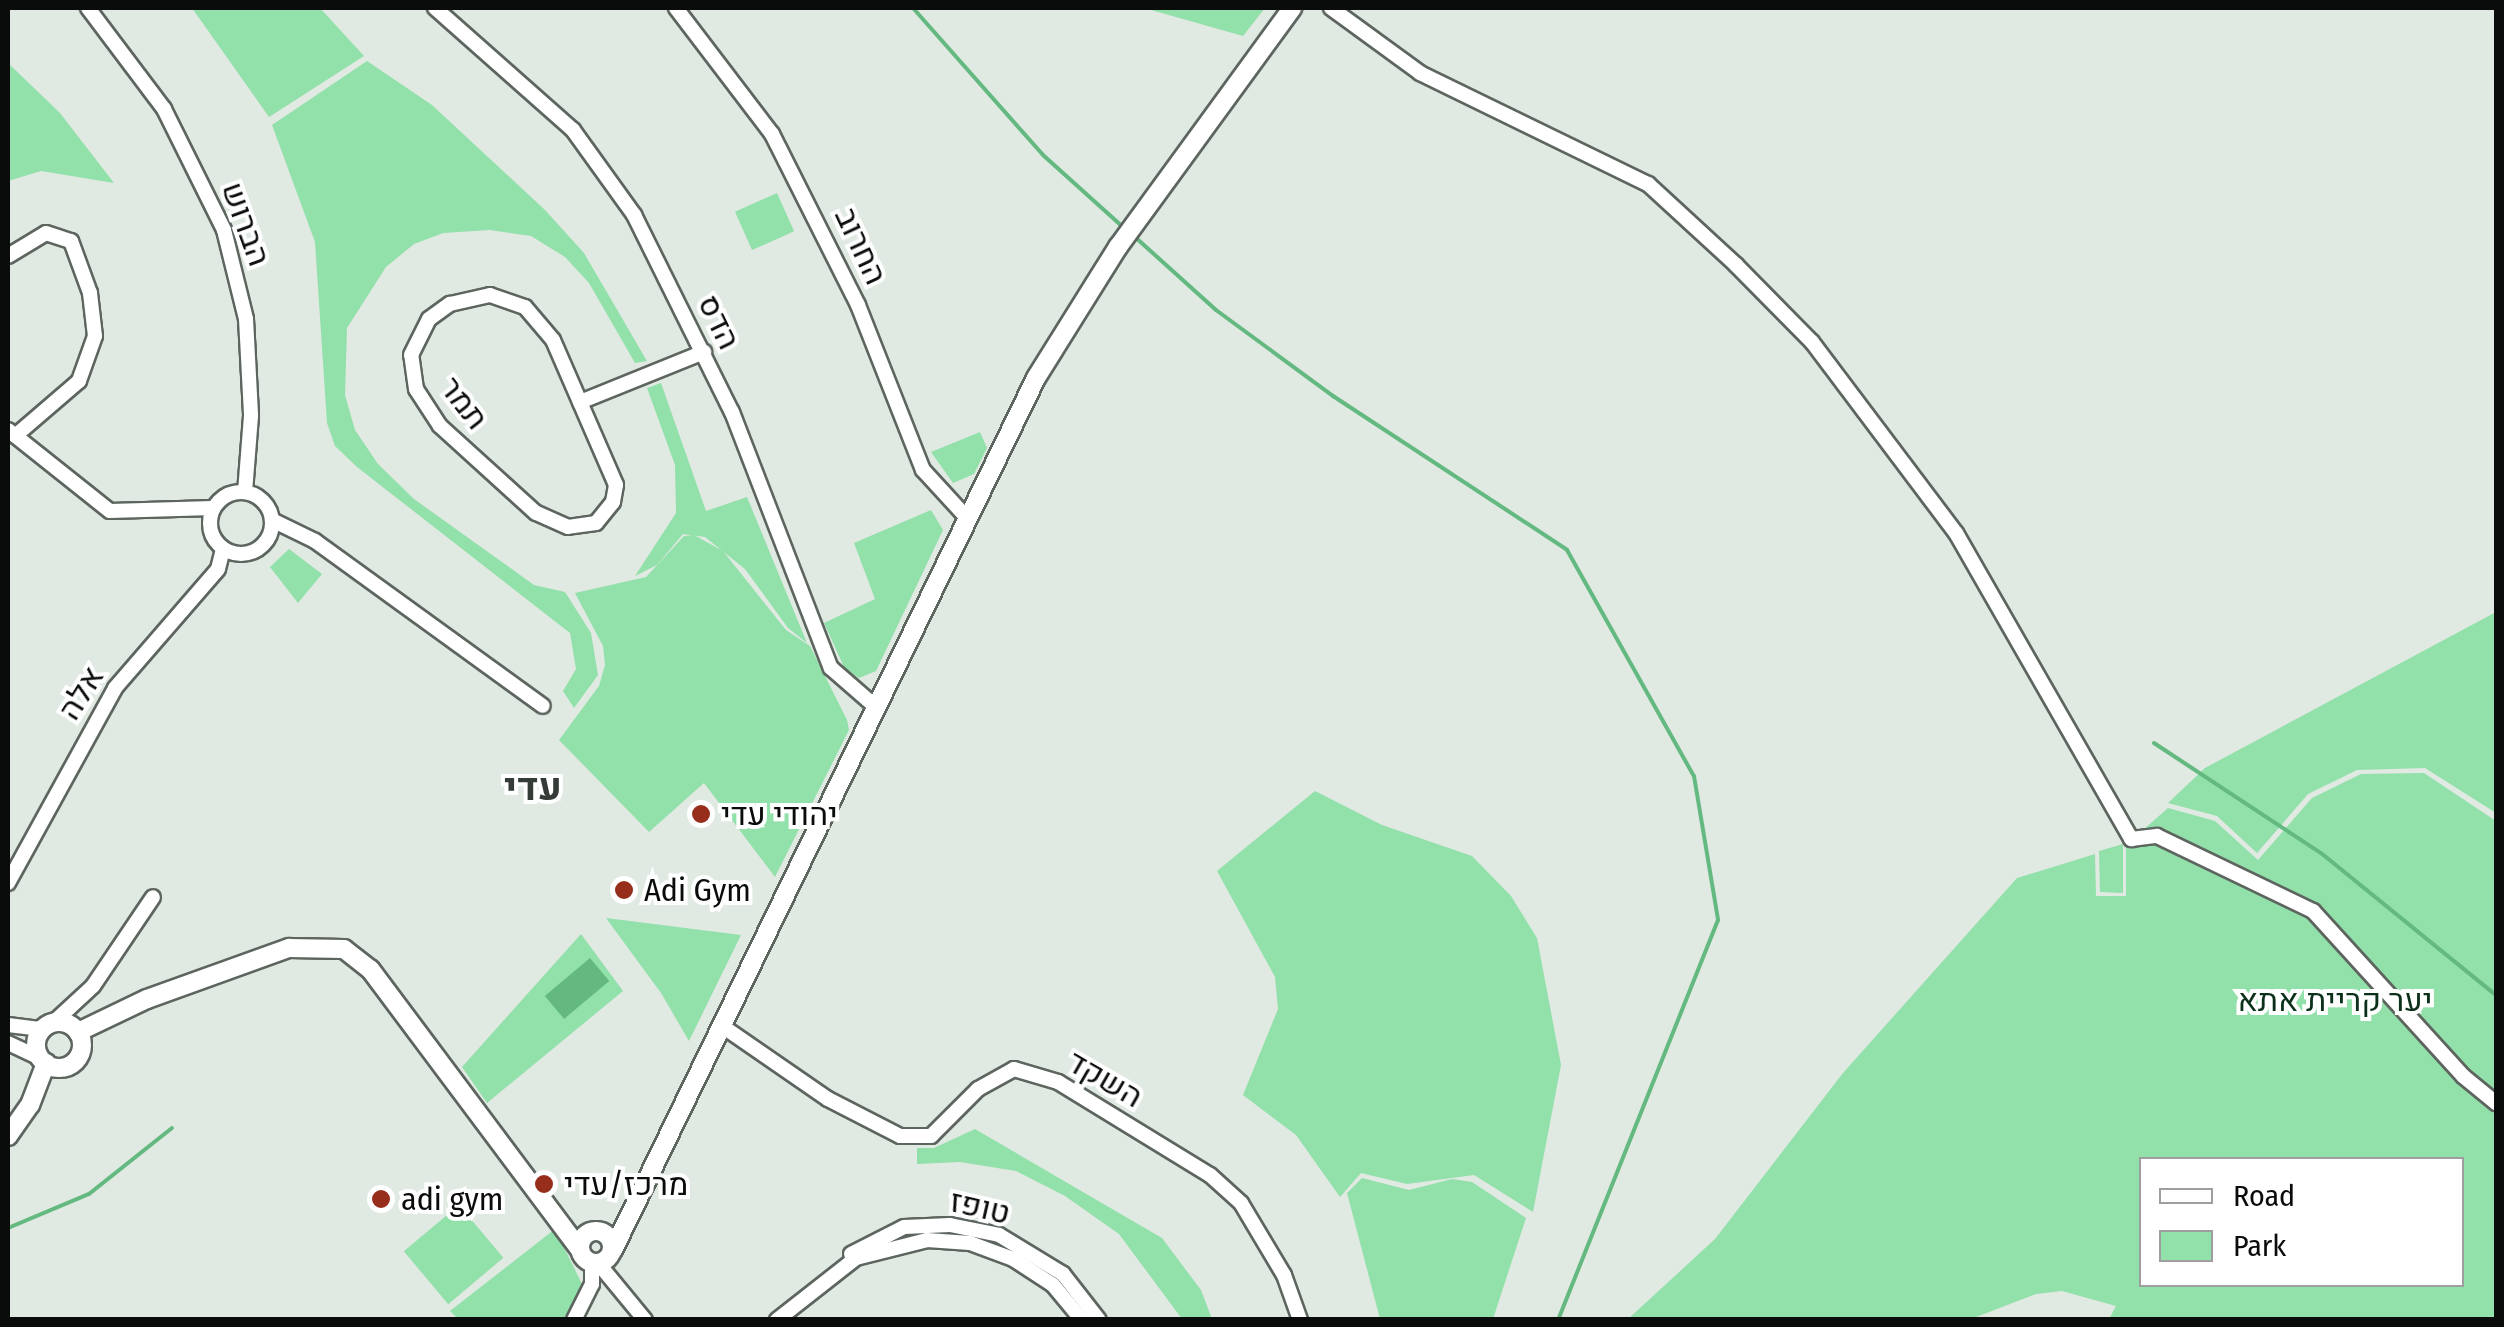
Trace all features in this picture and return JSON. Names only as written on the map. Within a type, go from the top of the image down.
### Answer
[{"type":"street","name":"הברוש","points":[[88,8],[164,109],[224,230],[246,319],[251,416],[245,492]]},
{"type":"street","name":"הדס","points":[[434,8],[541,97],[606,171],[704,352],[831,668],[877,708]]},
{"type":"street","name":"החרוב","points":[[676,8],[781,150],[852,291],[923,470],[968,519]]},
{"type":"street","points":[[574,1320],[592,1284],[599,1256],[725,1028],[1036,378],[1118,247],[1292,8]]},
{"type":"street","points":[[1330,8],[1420,74],[1648,184],[1736,264],[1820,353],[1956,534],[2131,839],[2156,836],[2313,911],[2463,1076],[2496,1103]]},
{"type":"street","points":[[8,256],[46,233],[71,241],[90,294],[94,336],[79,381],[11,433],[110,511],[213,508],[229,494],[245,492],[264,502],[272,520],[315,542],[543,706]]},
{"type":"street","name":"תמר","points":[[490,295],[508,299],[540,321],[580,402],[616,485],[614,502],[596,524],[568,527],[536,513],[440,426],[416,389],[411,355],[429,318],[450,304],[490,295]]},
{"type":"street","points":[[580,402],[704,352]]},
{"type":"street","points":[[213,508],[210,532],[223,550],[259,549],[272,520]]},
{"type":"street","name":"אלה","points":[[8,883],[115,688],[218,569],[223,550]]},
{"type":"street","points":[[8,1136],[30,1104],[43,1060],[36,1043],[48,1026],[93,986],[153,896]]},
{"type":"street","points":[[8,1025],[78,1032],[146,999],[289,948],[344,949],[370,968],[562,1219],[599,1256],[645,1320]]},
{"type":"street","name":"השקד","points":[[725,1028],[828,1099],[900,1136],[931,1136],[978,1089],[1014,1069],[1058,1082],[1210,1175],[1241,1203],[1277,1262],[1300,1320]]},
{"type":"street","points":[[8,1044],[59,1068],[78,1059],[78,1032]]},
{"type":"street","points":[[596,1231],[628,1209]]},
{"type":"street","points":[[562,1219],[596,1231]]},
{"type":"street","name":"טופז","points":[[776,1320],[883,1233],[927,1224],[972,1228],[1043,1259],[1099,1320]]},
{"type":"street","points":[[596,1231],[599,1256]]},
{"type":"street","points":[[596,1231],[599,1256]]},
{"type":"street","name":"טופז","points":[[833,1273],[907,1242],[970,1243],[1034,1272],[1082,1320]]},
{"type":"green space","points":[[192,8],[320,8],[364,56],[269,117]]},
{"type":"green space","points":[[1144,8],[1265,8],[1243,36]]},
{"type":"green space","points":[[367,61],[432,105],[545,210],[584,253],[647,361],[635,363],[589,283],[565,257],[531,236],[490,230],[443,233],[414,244],[386,267],[347,328],[345,395],[355,430],[378,464],[414,499],[534,585],[565,592],[591,633],[598,675],[574,708],[563,691],[576,669],[570,633],[357,467],[335,446],[327,423],[315,242],[272,125]]},
{"type":"green space","points":[[8,63],[60,113],[114,183],[41,171],[8,181]]},
{"type":"green space","points":[[777,193],[794,231],[752,250],[735,212]]},
{"type":"green space","points":[[661,383],[706,511],[747,497],[807,643],[788,628],[745,569],[705,537],[683,534],[657,565],[635,576],[676,513],[675,465],[647,388]]},
{"type":"green space","points":[[980,432],[987,448],[974,474],[953,483],[931,452]]},
{"type":"green space","points":[[931,510],[943,530],[876,671],[859,678],[845,669],[824,623],[875,599],[854,543]]},
{"type":"green space","points":[[694,535],[723,551],[786,630],[810,646],[847,720],[849,730],[775,877],[704,783],[649,832],[559,740],[599,686],[605,665],[603,646],[575,593],[646,577],[684,536]]},
{"type":"green space","points":[[289,549],[322,574],[298,603],[270,567]]},
{"type":"green space","points":[[2496,612],[2496,813],[2425,768],[2357,770],[2308,794],[2257,853],[2217,816],[2168,803],[2205,768]]},
{"type":"green space","name":"יער קריית אתא","points":[[2424,773],[2496,821],[2496,1319],[2109,1319],[2116,1306],[2062,1291],[2036,1294],[1971,1319],[1627,1320],[1715,1239],[1843,1073],[2017,878],[2095,854],[2096,896],[2126,896],[2126,845],[2168,808],[2215,821],[2258,860],[2312,798],[2361,774]]},
{"type":"green space","points":[[1315,791],[1382,825],[1472,856],[1511,896],[1537,938],[1561,1065],[1533,1212],[1474,1175],[1407,1184],[1361,1173],[1340,1197],[1296,1135],[1243,1095],[1278,1009],[1275,977],[1217,871]]},
{"type":"green space","points":[[2123,844],[2123,893],[2100,892],[2099,851]]},
{"type":"green space","points":[[606,918],[741,935],[689,1041],[661,993]]},
{"type":"green space","points":[[581,934],[623,991],[487,1103],[462,1067]]},
{"type":"green space","points":[[975,1129],[1162,1238],[1201,1290],[1212,1319],[1182,1319],[1119,1234],[1065,1196],[1016,1171],[960,1162],[917,1164],[917,1148],[934,1148]]},
{"type":"green space","points":[[1362,1178],[1409,1190],[1452,1179],[1472,1182],[1526,1218],[1493,1319],[1380,1319],[1347,1193]]},
{"type":"green space","points":[[459,1205],[503,1258],[448,1304],[404,1251]]},
{"type":"green space","points":[[555,1229],[582,1284],[564,1319],[458,1319],[450,1311]]},
{"type":"shaded area","points":[[590,958],[609,981],[564,1019],[545,996]]},
{"type":"waterway","points":[[913,8],[1043,155],[1124,228]]},
{"type":"waterway","points":[[1135,237],[1216,310],[1333,396],[1567,550],[1694,776],[1718,920],[1558,1320]]},
{"type":"waterway","points":[[2154,743],[2321,853],[2496,995]]},
{"type":"waterway","points":[[8,1228],[89,1194],[172,1128]]},
{"type":"place","name":"יהודי עדי","points":[[701,814]]},
{"type":"place","name":"Adi Gym","points":[[624,890]]},
{"type":"place","name":"מרכז/עדי","points":[[544,1184]]},
{"type":"place","name":"adi gym","points":[[381,1199]]},
{"type":"district","name":"עדי","points":[[533,788]]}]
